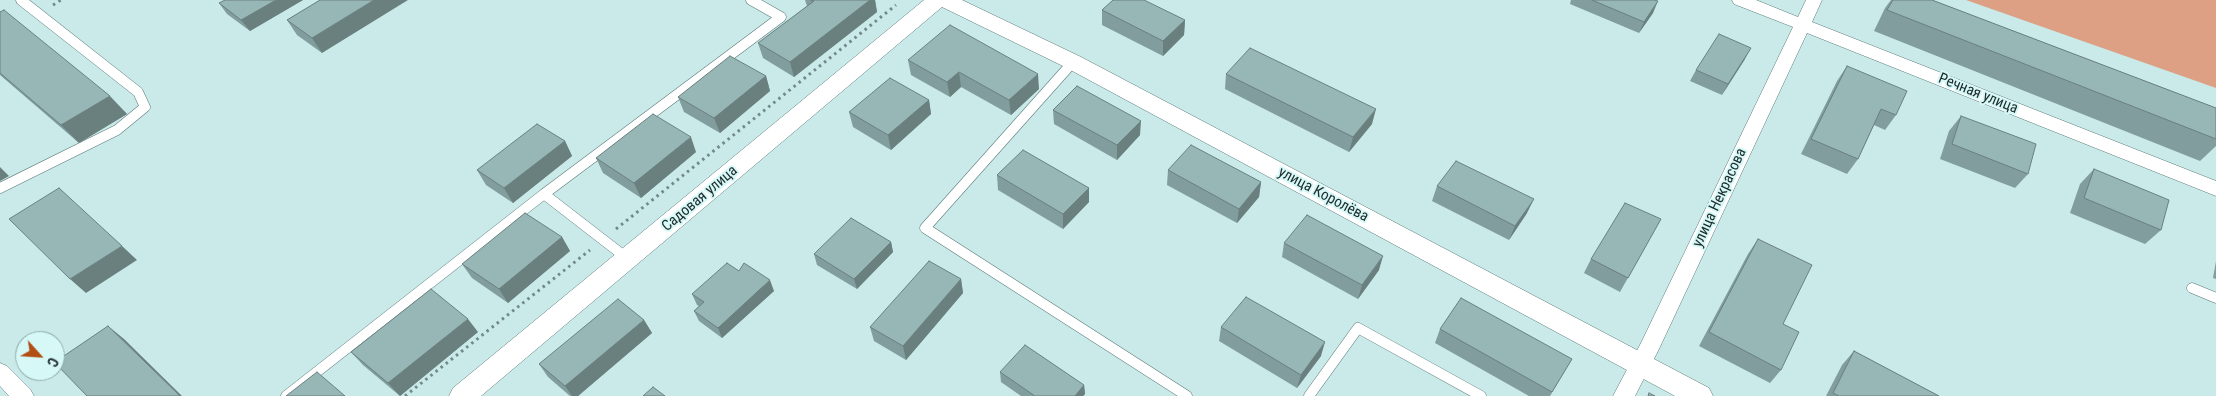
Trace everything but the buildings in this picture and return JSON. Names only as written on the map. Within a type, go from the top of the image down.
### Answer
[{"type":"street","name":"Садовая улица","points":[[462,396],[937,0]]},
{"type":"street","name":"улица Королёва","points":[[944,0],[1073,62],[1700,396]]},
{"type":"street","name":"Речная улица","points":[[1740,0],[2216,189]]},
{"type":"street","name":"улица Некрасова","points":[[1624,396],[1642,365],[1801,24],[1814,0]]},
{"type":"street","points":[[0,372],[22,396]]},
{"type":"lane","points":[[0,188],[117,130],[145,107],[138,92],[21,0]]},
{"type":"lane","points":[[286,396],[544,194],[781,17],[751,0]]},
{"type":"lane","points":[[1073,62],[926,228],[1187,396]]},
{"type":"lane","points":[[544,194],[628,259]]},
{"type":"lane","points":[[2192,288],[2216,298]]},
{"type":"lane","points":[[1309,396],[1358,328],[1481,396]]},
{"type":"path","points":[[405,396],[903,0]]},
{"type":"shaded area","points":[[1966,0],[2216,0],[2216,88]]}]
